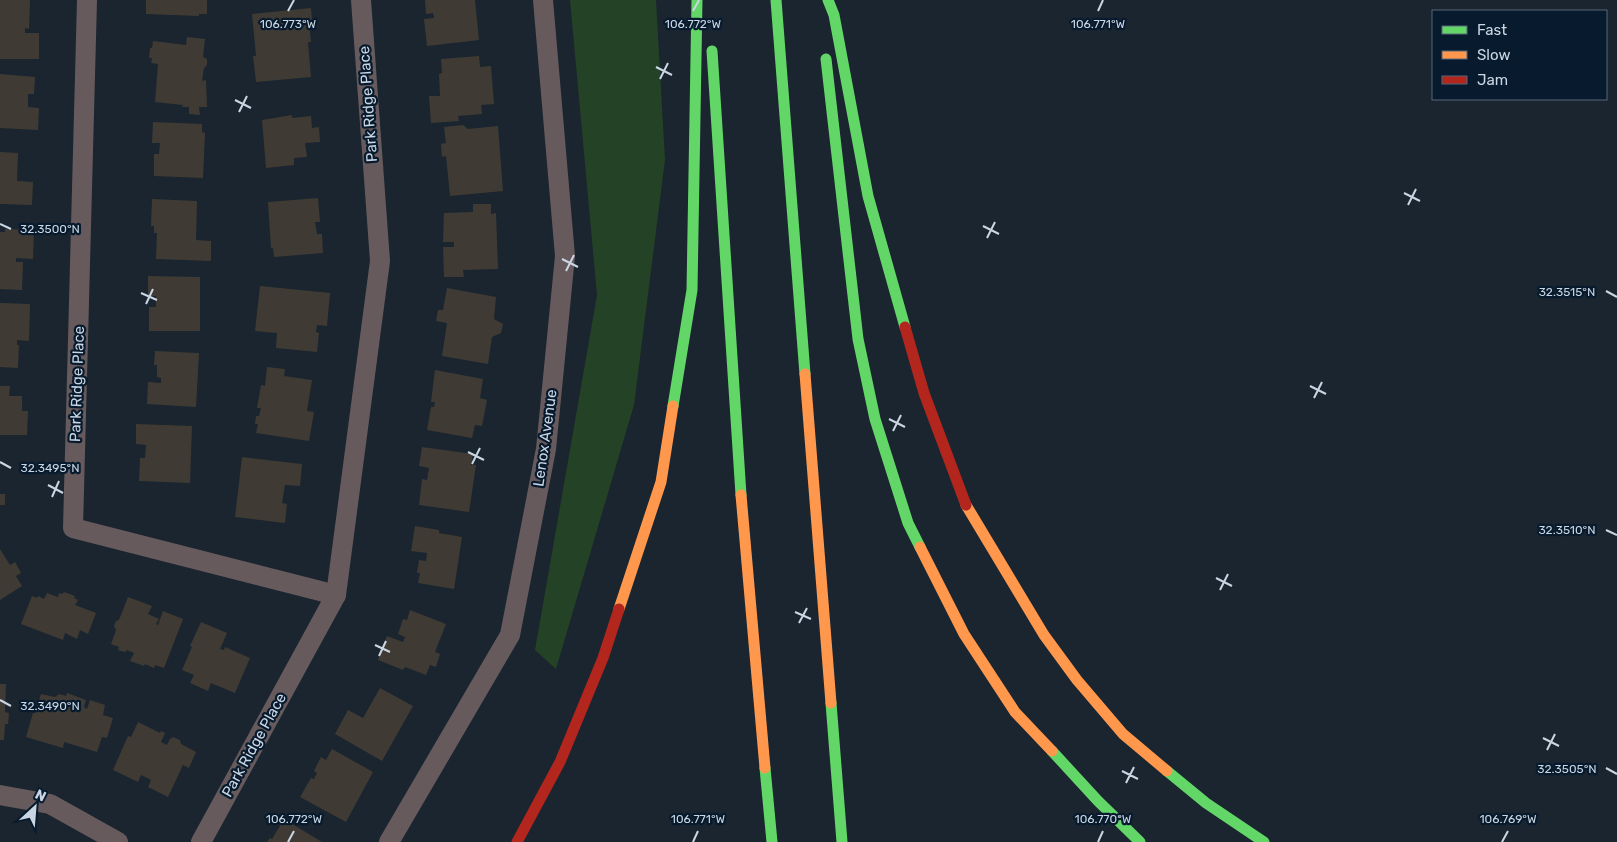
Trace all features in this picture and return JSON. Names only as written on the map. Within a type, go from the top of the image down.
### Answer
[{"type":"highway","points":[[517,842],[560,762],[603,658],[661,482],[692,290],[697,0]]},
{"type":"highway","points":[[776,0],[842,842]]},
{"type":"highway","points":[[824,3],[834,15],[868,196],[924,393],[967,507],[1044,635],[1077,680],[1123,734],[1206,803],[1264,842]]},
{"type":"highway","points":[[712,39],[740,471],[772,842]]},
{"type":"highway","points":[[824,46],[858,339],[875,419],[908,523],[964,634],[1015,712],[1098,801],[1140,842]]},
{"type":"street","name":"Park Ridge Place","points":[[87,0],[73,528],[336,595]]},
{"type":"street","name":"Park Ridge Place","points":[[201,842],[336,595],[380,260],[361,0]]},
{"type":"street","name":"Lenox Avenue","points":[[389,842],[510,635],[546,449],[565,256],[543,0]]},
{"type":"street","points":[[0,795],[50,804],[118,842]]},
{"type":"green space","points":[[570,0],[656,0],[665,160],[634,405],[556,669],[535,650],[597,295]]},
{"type":"building","points":[[0,0],[30,0],[29,29],[25,28],[25,33],[39,33],[39,59],[0,59]]},
{"type":"building","points":[[146,0],[207,0],[207,14],[199,14],[199,16],[146,14]]},
{"type":"building","points":[[425,0],[475,0],[479,40],[427,46],[424,19],[434,18],[433,13],[426,14]]},
{"type":"building","points":[[311,8],[312,21],[309,22],[311,42],[308,42],[311,77],[256,82],[253,56],[256,56],[252,14]]},
{"type":"building","points":[[187,37],[205,39],[203,57],[207,59],[207,65],[204,68],[202,81],[206,80],[207,107],[199,107],[200,115],[189,114],[189,107],[182,107],[183,105],[155,102],[158,64],[151,63],[152,58],[149,58],[153,41],[186,45]]},
{"type":"building","points":[[479,56],[480,67],[491,66],[494,104],[481,105],[482,114],[458,116],[459,121],[431,123],[429,96],[440,96],[439,74],[442,73],[441,59]]},
{"type":"building","points":[[0,74],[35,77],[34,94],[28,94],[28,107],[39,108],[38,130],[0,128]]},
{"type":"building","points":[[292,115],[292,118],[311,116],[312,128],[319,127],[320,142],[305,143],[307,157],[294,158],[294,165],[266,168],[262,120]]},
{"type":"building","points":[[153,122],[202,124],[202,132],[205,133],[203,178],[154,176],[154,154],[159,154],[160,143],[152,143]]},
{"type":"building","points":[[463,125],[468,129],[498,126],[503,191],[450,196],[446,156],[442,157],[441,144],[446,143],[444,127]]},
{"type":"building","points":[[0,152],[18,153],[17,181],[33,182],[32,205],[0,204]]},
{"type":"building","points":[[318,198],[320,222],[315,222],[317,234],[322,234],[323,253],[274,257],[273,248],[271,248],[268,202]]},
{"type":"building","points":[[152,199],[197,201],[196,240],[211,241],[211,261],[156,259],[157,233],[154,233],[154,226],[151,226]]},
{"type":"building","points":[[473,204],[491,204],[491,214],[496,213],[498,269],[463,270],[464,277],[444,277],[443,247],[454,247],[454,242],[443,242],[444,213],[473,212]]},
{"type":"building","points":[[5,229],[34,230],[33,259],[16,258],[16,262],[23,262],[22,290],[0,289],[0,232],[5,232]]},
{"type":"building","points":[[148,276],[200,277],[200,331],[149,331],[149,307],[156,307],[156,296],[148,296]]},
{"type":"building","points":[[260,286],[330,293],[327,326],[317,325],[316,332],[319,333],[317,352],[276,348],[277,333],[255,331]]},
{"type":"building","points":[[447,288],[496,297],[494,319],[503,324],[501,333],[492,337],[488,364],[442,356],[447,323],[436,321],[438,310],[443,310]]},
{"type":"building","points":[[0,303],[30,304],[29,341],[17,340],[17,345],[19,345],[18,368],[0,367]]},
{"type":"building","points":[[155,351],[199,353],[196,407],[147,404],[148,382],[161,383],[161,378],[157,377],[157,365],[154,365]]},
{"type":"building","points":[[267,367],[285,369],[284,376],[312,380],[307,411],[314,412],[309,441],[256,433],[258,424],[255,424],[256,416],[259,416],[261,408],[257,408],[261,385],[265,386]]},
{"type":"building","points":[[435,370],[483,379],[480,398],[487,400],[482,426],[475,425],[472,438],[427,430],[431,407],[434,407],[435,402],[431,402]]},
{"type":"building","points":[[0,386],[10,386],[9,396],[22,396],[22,411],[28,411],[27,435],[0,435]]},
{"type":"building","points":[[136,424],[192,426],[190,483],[139,481],[140,458],[145,458],[146,445],[136,444]]},
{"type":"building","points":[[422,447],[473,454],[471,465],[476,465],[469,512],[419,505],[422,479],[427,480],[429,468],[419,466]]},
{"type":"building","points":[[242,457],[302,464],[300,486],[285,485],[282,503],[287,504],[285,523],[235,517]]},
{"type":"building","points":[[0,494],[5,494],[5,505],[0,505]]},
{"type":"building","points":[[415,526],[439,530],[439,533],[462,537],[454,589],[418,583],[420,573],[417,573],[419,560],[426,561],[427,553],[411,551]]},
{"type":"building","points":[[0,549],[10,565],[15,562],[21,573],[16,576],[22,586],[0,600]]},
{"type":"building","points":[[64,592],[75,596],[74,598],[78,600],[75,605],[96,613],[88,634],[80,630],[77,639],[65,633],[63,640],[21,624],[32,596],[44,599],[47,593],[58,597],[59,593],[62,594]]},
{"type":"building","points":[[128,597],[152,606],[148,614],[159,619],[156,624],[158,625],[163,611],[183,619],[164,668],[155,665],[154,668],[145,664],[144,666],[130,661],[134,653],[127,650],[125,652],[118,650],[119,647],[111,644],[116,630],[114,626],[116,621],[119,620]]},
{"type":"building","points":[[410,610],[446,624],[435,652],[440,654],[436,667],[430,665],[426,675],[405,667],[403,670],[378,660],[387,636],[403,642],[405,637],[398,634],[403,619],[407,620]]},
{"type":"building","points":[[201,622],[227,633],[220,649],[224,650],[225,647],[250,658],[235,693],[211,683],[208,691],[190,683],[194,675],[182,670]]},
{"type":"building","points":[[0,684],[6,684],[5,712],[9,713],[8,724],[5,724],[4,740],[0,740]]},
{"type":"building","points":[[380,688],[413,706],[382,761],[335,734],[348,710],[363,718]]},
{"type":"building","points":[[67,693],[86,700],[84,707],[87,709],[90,700],[105,705],[103,715],[113,718],[107,738],[102,737],[97,752],[64,742],[63,748],[26,737],[41,694],[55,697],[59,694],[66,696]]},
{"type":"building","points":[[138,722],[160,733],[161,731],[165,733],[161,742],[167,745],[173,737],[196,752],[189,768],[183,765],[168,797],[148,787],[151,780],[141,775],[138,782],[113,770],[128,736],[131,737]]},
{"type":"building","points":[[332,749],[373,772],[346,822],[300,797],[311,778],[314,779],[317,773],[314,771],[321,757],[326,760]]},
{"type":"building","points":[[284,819],[322,842],[267,842],[270,838],[272,839]]},
{"type":"traffic: fast","points":[[673,406],[692,290],[697,0]]},
{"type":"traffic: fast","points":[[776,0],[805,374]]},
{"type":"traffic: fast","points":[[828,0],[834,15],[868,196],[905,327]]},
{"type":"traffic: fast","points":[[712,51],[741,495]]},
{"type":"traffic: fast","points":[[826,59],[858,339],[875,419],[908,523],[920,547]]},
{"type":"traffic: fast","points":[[831,703],[842,842]]},
{"type":"traffic: fast","points":[[1052,751],[1098,801],[1140,842]]},
{"type":"traffic: fast","points":[[765,768],[772,842]]},
{"type":"traffic: fast","points":[[1167,771],[1206,803],[1264,842]]},
{"type":"traffic: slow","points":[[805,374],[831,703]]},
{"type":"traffic: slow","points":[[619,609],[661,482],[673,406]]},
{"type":"traffic: slow","points":[[741,495],[765,768]]},
{"type":"traffic: slow","points":[[966,505],[1044,635],[1077,680],[1123,734],[1167,771]]},
{"type":"traffic: slow","points":[[920,547],[964,634],[1015,712],[1052,751]]},
{"type":"traffic: jam","points":[[905,327],[924,393],[966,505]]},
{"type":"traffic: jam","points":[[517,842],[560,762],[603,658],[619,609]]}]
